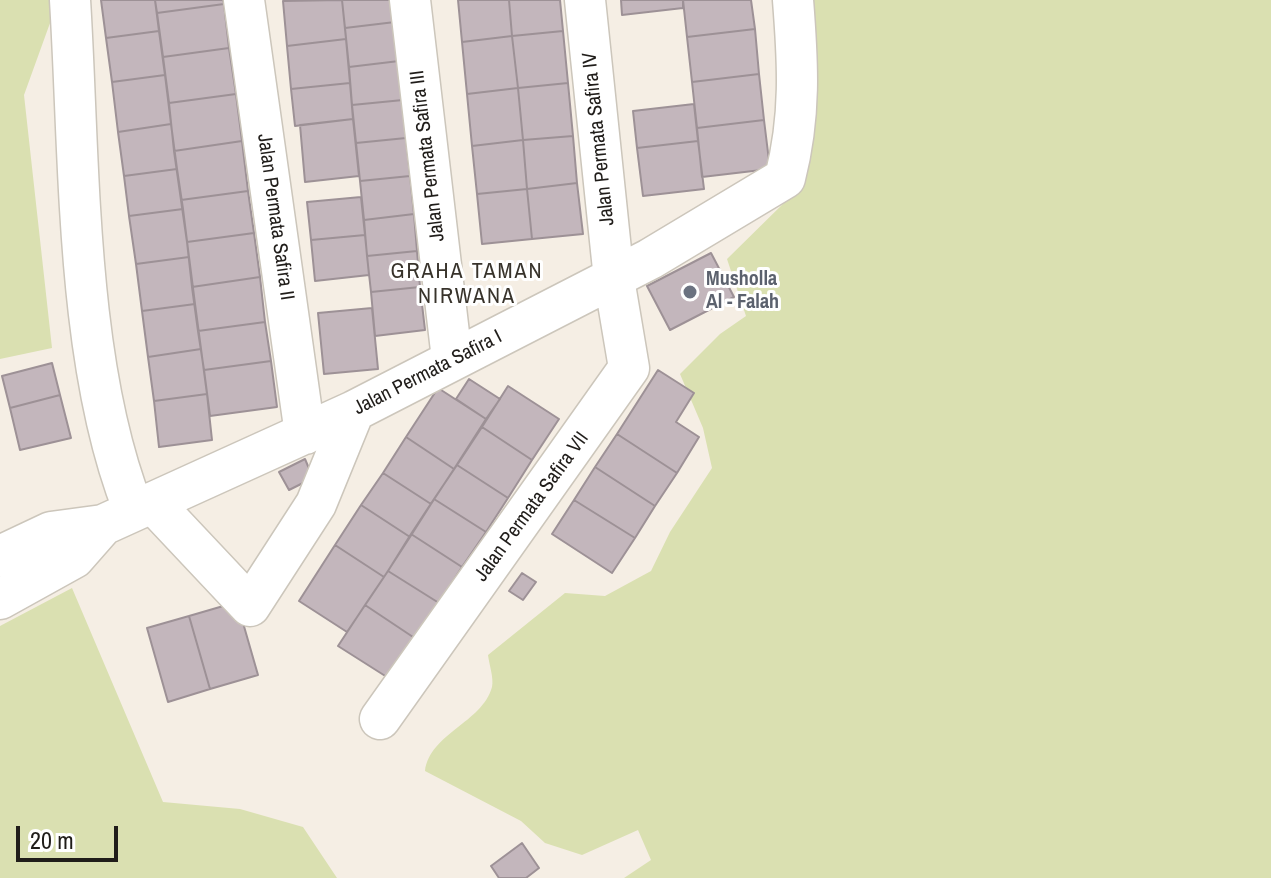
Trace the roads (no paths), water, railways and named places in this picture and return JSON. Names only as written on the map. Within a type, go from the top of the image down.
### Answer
[{"type":"street","points":[[70,0],[87,283],[103,405],[130,512],[250,606],[316,504],[354,411]]},
{"type":"street","name":"Jalan Permata Safira II","points":[[244,0],[305,434]]},
{"type":"street","name":"Jalan Permata Safira III","points":[[410,0],[452,359]]},
{"type":"street","name":"Jalan Permata Safira IV","points":[[585,0],[614,279]]},
{"type":"street","name":"Jalan Permata Safira I","points":[[0,556],[51,532],[130,512],[354,411],[614,279],[785,178],[796,134],[799,67],[793,0]]},
{"type":"street","name":"Jalan Permata Safira VII","points":[[380,719],[626,376],[631,360],[614,279]]},
{"type":"street","name":"Jalan Permata Safira I","points":[[0,599],[74,558],[130,512]]},
{"type":"place","name":"Musholla Al - Falah","points":[[690,292]]},
{"type":"district","name":"GRAHA TAMAN NIRWANA","points":[[467,284]]}]
